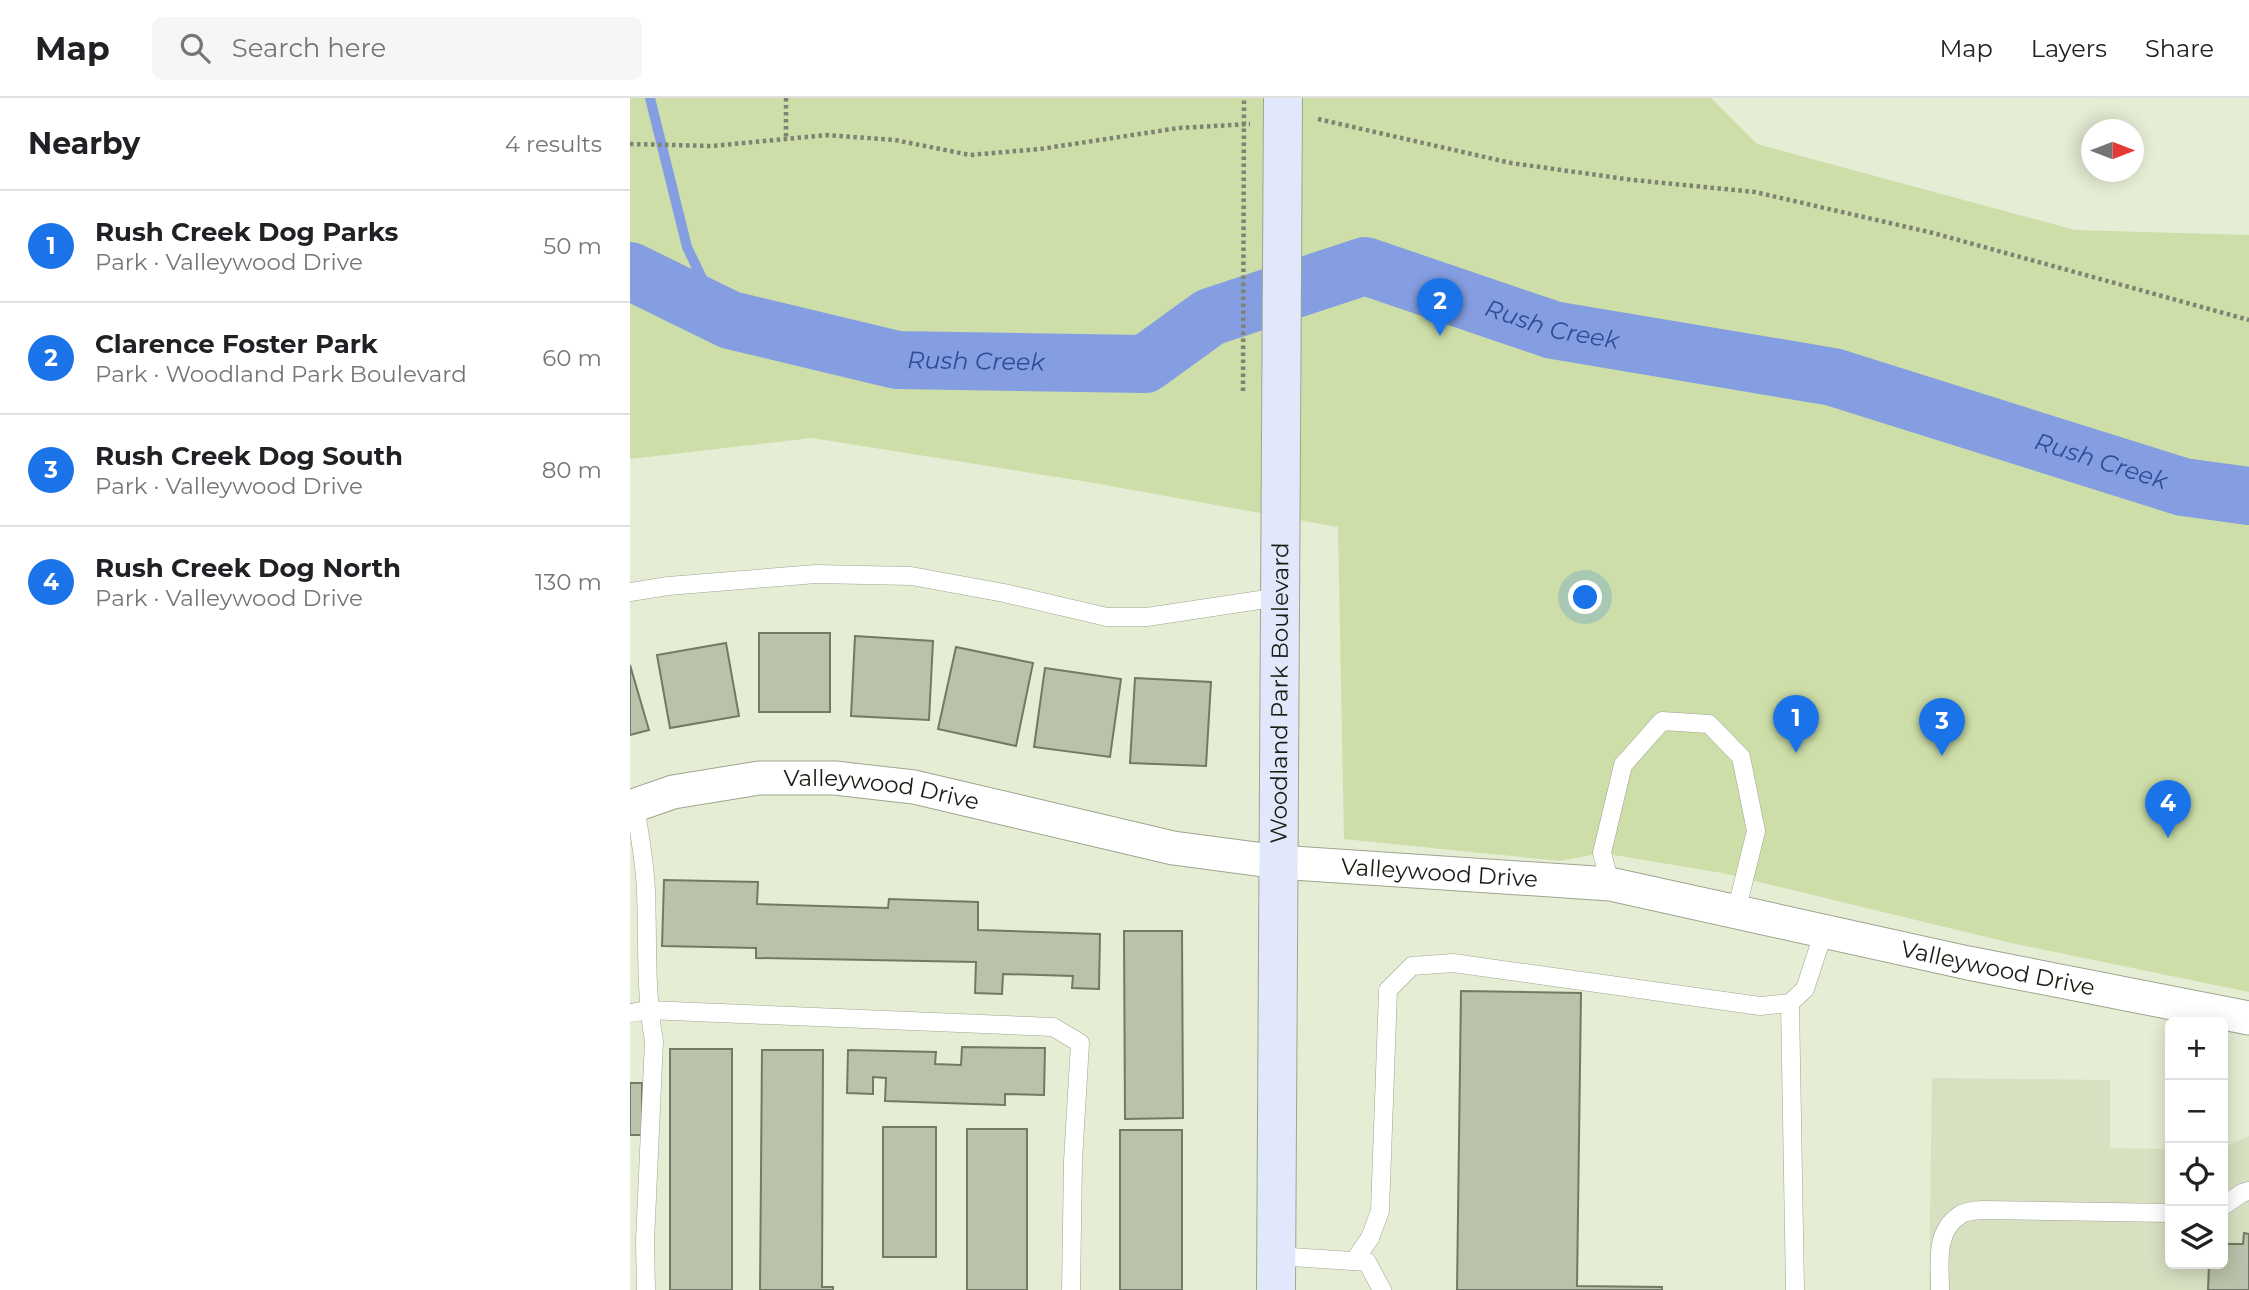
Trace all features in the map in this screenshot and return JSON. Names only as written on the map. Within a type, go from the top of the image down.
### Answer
[{"type":"street","name":"Woodland Park Boulevard","points":[[1276,1273],[1282,110]]},
{"type":"street","name":"Valleywood Drive","points":[[633,806],[673,792],[759,778],[835,778],[914,787],[1173,848],[1278,862],[1611,884],[1968,963],[2249,1017]]},
{"type":"lane","points":[[630,592],[668,586],[816,574],[911,576],[1004,593],[1107,617],[1147,617],[1279,597]]},
{"type":"lane","points":[[1611,884],[1602,853],[1623,765],[1662,720],[1709,724],[1741,757],[1756,831],[1735,912]]},
{"type":"lane","points":[[633,806],[646,886],[649,974],[639,1011],[654,1041],[645,1241],[646,1290]]},
{"type":"lane","points":[[1353,1261],[1370,1237],[1380,1211],[1388,989],[1412,966],[1453,963],[1760,1006],[1790,1003],[1805,989],[1824,931]]},
{"type":"lane","points":[[1790,1003],[1795,1290]]},
{"type":"lane","points":[[639,1011],[1053,1027],[1080,1043],[1073,1161],[1071,1290]]},
{"type":"lane","points":[[2228,1203],[2249,1191]]},
{"type":"lane","points":[[1940,1290],[1940,1242],[1948,1227],[1961,1214],[1982,1210],[2165,1213]]},
{"type":"lane","points":[[1276,1273],[1353,1261],[1367,1262],[1382,1290]]},
{"type":"path","points":[[786,98],[786,139]]},
{"type":"path","points":[[1243,402],[1244,98]]},
{"type":"path","points":[[630,144],[712,146],[827,135],[894,140],[970,155],[1040,149],[1180,128],[1244,125],[1282,110],[1511,163],[1633,180],[1755,192],[1933,233],[2249,320]]},
{"type":"shaded area","points":[[1932,1078],[2110,1080],[2110,1148],[2165,1149],[2165,1269],[2228,1269],[2228,1146],[2249,1136],[2249,1290],[1929,1290]]},
{"type":"green space","points":[[630,98],[1711,98],[1757,144],[2075,230],[2249,235],[2249,992],[2011,943],[1722,873],[1602,853],[1560,861],[1344,839],[1338,527],[1088,482],[812,438],[630,459]]},
{"type":"building","points":[[759,633],[830,633],[830,712],[759,712]]},
{"type":"building","points":[[855,636],[933,641],[929,720],[851,716]]},
{"type":"building","points":[[726,643],[739,716],[670,728],[657,655]]},
{"type":"building","points":[[956,647],[1033,663],[1016,746],[938,729]]},
{"type":"building","points":[[630,665],[649,730],[630,735]]},
{"type":"building","points":[[1045,668],[1121,679],[1110,757],[1034,747]]},
{"type":"building","points":[[1135,678],[1211,682],[1206,766],[1130,763]]},
{"type":"building","points":[[664,880],[758,882],[757,904],[888,908],[889,899],[978,902],[978,930],[1100,934],[1099,989],[1072,988],[1073,976],[1003,974],[1002,994],[975,993],[976,962],[756,958],[756,948],[662,946]]},
{"type":"building","points":[[1124,931],[1182,931],[1183,1118],[1125,1119]]},
{"type":"building","points":[[1461,991],[1581,993],[1577,1286],[1662,1287],[1662,1290],[1457,1290]]},
{"type":"building","points":[[962,1047],[1045,1048],[1044,1095],[1005,1094],[1005,1105],[885,1101],[886,1078],[873,1077],[873,1094],[847,1093],[848,1050],[936,1052],[935,1064],[961,1065]]},
{"type":"building","points":[[670,1049],[732,1049],[732,1290],[670,1290]]},
{"type":"building","points":[[762,1050],[823,1050],[822,1287],[833,1287],[833,1290],[760,1290]]},
{"type":"building","points":[[630,1083],[642,1083],[642,1135],[630,1135]]},
{"type":"building","points":[[883,1127],[936,1127],[936,1257],[883,1257]]},
{"type":"building","points":[[967,1129],[1027,1129],[1027,1290],[967,1290]]},
{"type":"building","points":[[1120,1130],[1182,1130],[1182,1290],[1120,1290]]},
{"type":"building","points":[[2244,1233],[2249,1234],[2249,1290],[2208,1290],[2209,1269],[2228,1269],[2228,1244],[2243,1244]]},
{"type":"waterway","points":[[650,98],[687,247],[719,314]]},
{"type":"waterway","name":"Rush Creek","points":[[630,271],[730,320],[897,360],[1145,364],[1210,317],[1365,266],[1553,330],[1833,377],[2183,487],[2249,496]]},
{"type":"place","name":"Clarence Foster Park","points":[[1440,336]]},
{"type":"place","name":"Rush Creek Dog Parks","points":[[1796,753]]},
{"type":"place","name":"Rush Creek Dog South","points":[[1942,756]]},
{"type":"place","name":"Rush Creek Dog North","points":[[2168,838]]}]
